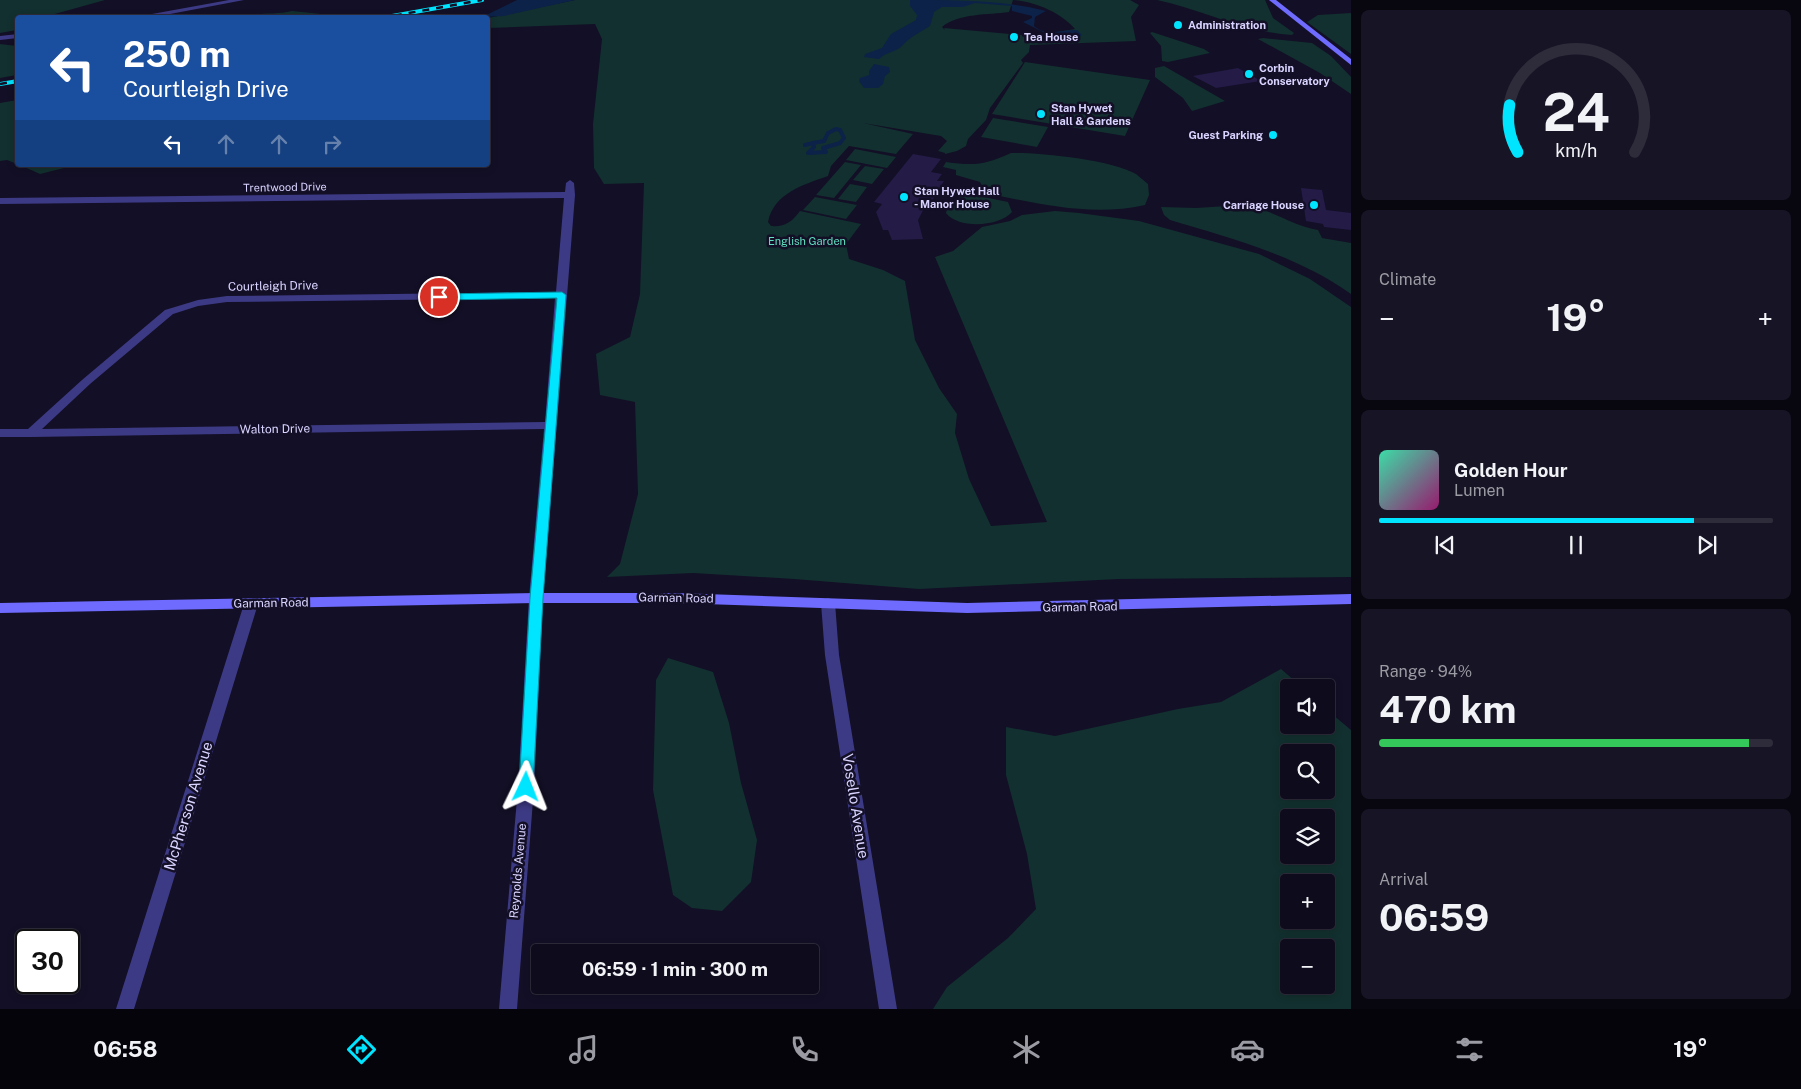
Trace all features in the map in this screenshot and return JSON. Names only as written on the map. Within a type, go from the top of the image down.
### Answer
[{"type":"street","points":[[178,0],[186,9]]},
{"type":"street","points":[[151,15],[241,0]]},
{"type":"street","points":[[1272,0],[1351,63]]},
{"type":"street","points":[[0,38],[15,36]]},
{"type":"street","name":"Trentwood Drive","points":[[0,201],[570,189]]},
{"type":"street","name":"Reynolds Avenue","points":[[508,1009],[526,787],[536,598],[570,189]]},
{"type":"street","name":"Courtleigh Drive","points":[[32,433],[86,382],[169,312],[186,305],[227,299],[562,295]]},
{"type":"street","name":"Walton Drive","points":[[0,433],[551,425]]},
{"type":"street","name":"Garman Road","points":[[0,608],[536,598],[675,598],[967,608],[1043,608],[1351,599]]},
{"type":"street","name":"Vosello Avenue","points":[[828,603],[832,655],[888,1009]]},
{"type":"street","name":"McPherson Avenue","points":[[125,1009],[252,604]]},
{"type":"green space","points":[[0,0],[105,0],[51,15],[15,15],[15,30],[0,33]]},
{"type":"green space","name":"English Garden","points":[[575,0],[1013,0],[1130,0],[1139,5],[1131,17],[1136,41],[1030,45],[1029,52],[1021,60],[1023,63],[990,108],[986,120],[968,139],[966,146],[957,151],[945,154],[938,151],[947,141],[941,136],[863,123],[913,134],[896,154],[849,146],[831,166],[828,176],[800,187],[783,197],[771,212],[768,222],[771,226],[784,225],[791,221],[800,211],[861,224],[846,244],[849,259],[883,270],[905,281],[915,340],[939,388],[957,414],[955,433],[969,479],[991,526],[1047,522],[935,257],[953,251],[982,227],[1010,221],[1022,215],[1055,211],[1139,221],[1259,254],[1310,279],[1351,307],[1351,577],[1118,579],[919,589],[693,573],[607,577],[620,564],[638,494],[635,402],[600,395],[596,354],[630,337],[640,294],[644,183],[604,184],[594,168],[593,124],[602,39],[595,24],[490,28],[490,18]],"holes":[[[1013,0],[1038,5],[1055,13],[1075,29],[1033,36],[944,28],[945,30],[942,27],[956,19],[974,15],[1009,12]]]},
{"type":"green space","points":[[1157,0],[1265,0],[1273,18],[1294,33],[1292,35],[1257,30]]},
{"type":"green space","points":[[292,11],[331,15],[256,15]]},
{"type":"green space","points":[[1351,13],[1351,54],[1307,22],[1318,15]]},
{"type":"green space","points":[[1152,32],[1204,49],[1210,53],[1168,62],[1162,61],[1161,46],[1150,33]]},
{"type":"green space","points":[[1258,39],[1312,43],[1331,56],[1351,77],[1351,94],[1320,73]]},
{"type":"green space","points":[[0,44],[15,46],[15,75],[0,78]]},
{"type":"green space","points":[[1025,62],[1150,80],[1125,136],[992,114]]},
{"type":"green space","points":[[1164,66],[1225,101],[1192,111],[1183,98],[1155,77],[1155,68]]},
{"type":"green space","points":[[15,100],[15,163],[7,160],[0,161],[0,103]]},
{"type":"green space","points":[[993,118],[1048,127],[1037,147],[981,137]]},
{"type":"green space","points":[[855,149],[896,157],[887,168],[846,160]]},
{"type":"green space","points":[[1011,153],[1075,158],[1125,169],[1136,174],[1148,184],[1149,195],[1145,205],[1105,210],[1065,208],[986,193],[980,182],[956,175],[956,170],[943,167],[946,162],[979,164]]},
{"type":"green space","points":[[845,162],[861,165],[834,198],[816,195]]},
{"type":"green space","points":[[865,166],[884,169],[872,184],[853,180]]},
{"type":"green space","points":[[24,167],[68,167],[40,174]]},
{"type":"green space","points":[[850,184],[867,187],[856,202],[838,199]]},
{"type":"green space","points":[[974,195],[1008,202],[1012,212],[998,221],[979,224],[960,222],[946,213],[949,202],[963,196]]},
{"type":"green space","points":[[815,197],[857,205],[846,219],[803,210]]},
{"type":"green space","points":[[1243,205],[1318,230],[1322,238],[1351,243],[1351,294],[1331,281],[1287,259],[1240,241],[1170,220],[1164,215],[1161,207],[1196,208]]},
{"type":"green space","points":[[668,658],[713,672],[729,723],[741,783],[757,840],[751,882],[722,911],[692,908],[673,895],[653,790],[656,680]]},
{"type":"green space","points":[[1281,669],[1293,679],[1280,679],[1280,734],[1335,734],[1335,717],[1351,730],[1351,1009],[933,1009],[947,987],[1008,938],[1036,909],[1027,854],[1006,775],[1006,727],[1055,736],[1178,709],[1221,702]]},
{"type":"water","points":[[517,0],[575,0],[504,16],[486,15]]},
{"type":"water","points":[[910,0],[979,1],[1030,7],[1046,11],[1035,17],[1034,26],[1039,29],[1049,32],[1077,30],[1082,35],[1070,40],[1046,38],[1045,33],[1023,22],[1032,18],[1032,16],[1012,11],[1012,6],[975,3],[963,7],[942,7],[934,12],[930,26],[911,38],[900,48],[879,59],[864,57],[865,54],[882,48],[891,34],[916,20],[917,15],[910,6]]},
{"type":"water","points":[[874,64],[889,67],[890,72],[885,76],[883,84],[878,88],[864,88],[859,81],[860,78],[869,75],[869,71]]},
{"type":"building","points":[[1238,68],[1261,81],[1216,88],[1193,76]]},
{"type":"building","name":"Stan Hywet Hall - Manor House","points":[[913,154],[941,159],[931,172],[942,174],[937,181],[944,181],[931,202],[928,201],[918,220],[923,239],[892,240],[888,230],[883,230],[876,212],[882,204],[874,202]]},
{"type":"building","name":"Carriage House","points":[[1301,188],[1322,190],[1326,210],[1351,213],[1351,230],[1324,227],[1323,224],[1306,221]]},
{"type":"waterway","points":[[836,129],[840,130],[844,138],[840,143],[823,148],[826,152],[808,153],[814,147],[813,143],[824,141],[828,133],[836,129]]},
{"type":"waterway","points":[[805,145],[813,143]]},
{"type":"railway","points":[[398,15],[482,0]]},
{"type":"railway","points":[[0,84],[15,82]]},
{"type":"place","name":"Administration","points":[[1178,25]]},
{"type":"place","name":"Tea House","points":[[1014,37]]},
{"type":"place","name":"Corbin Conservatory","points":[[1249,74]]},
{"type":"place","name":"Stan Hywet Hall & Gardens","points":[[1041,114]]},
{"type":"place","name":"Guest Parking","points":[[1273,135]]},
{"type":"place","name":"Stan Hywet Hall - Manor House","points":[[904,197]]},
{"type":"place","name":"Carriage House","points":[[1314,205]]},
{"type":"route","points":[[439,297],[562,295],[536,598],[526,787]]}]
